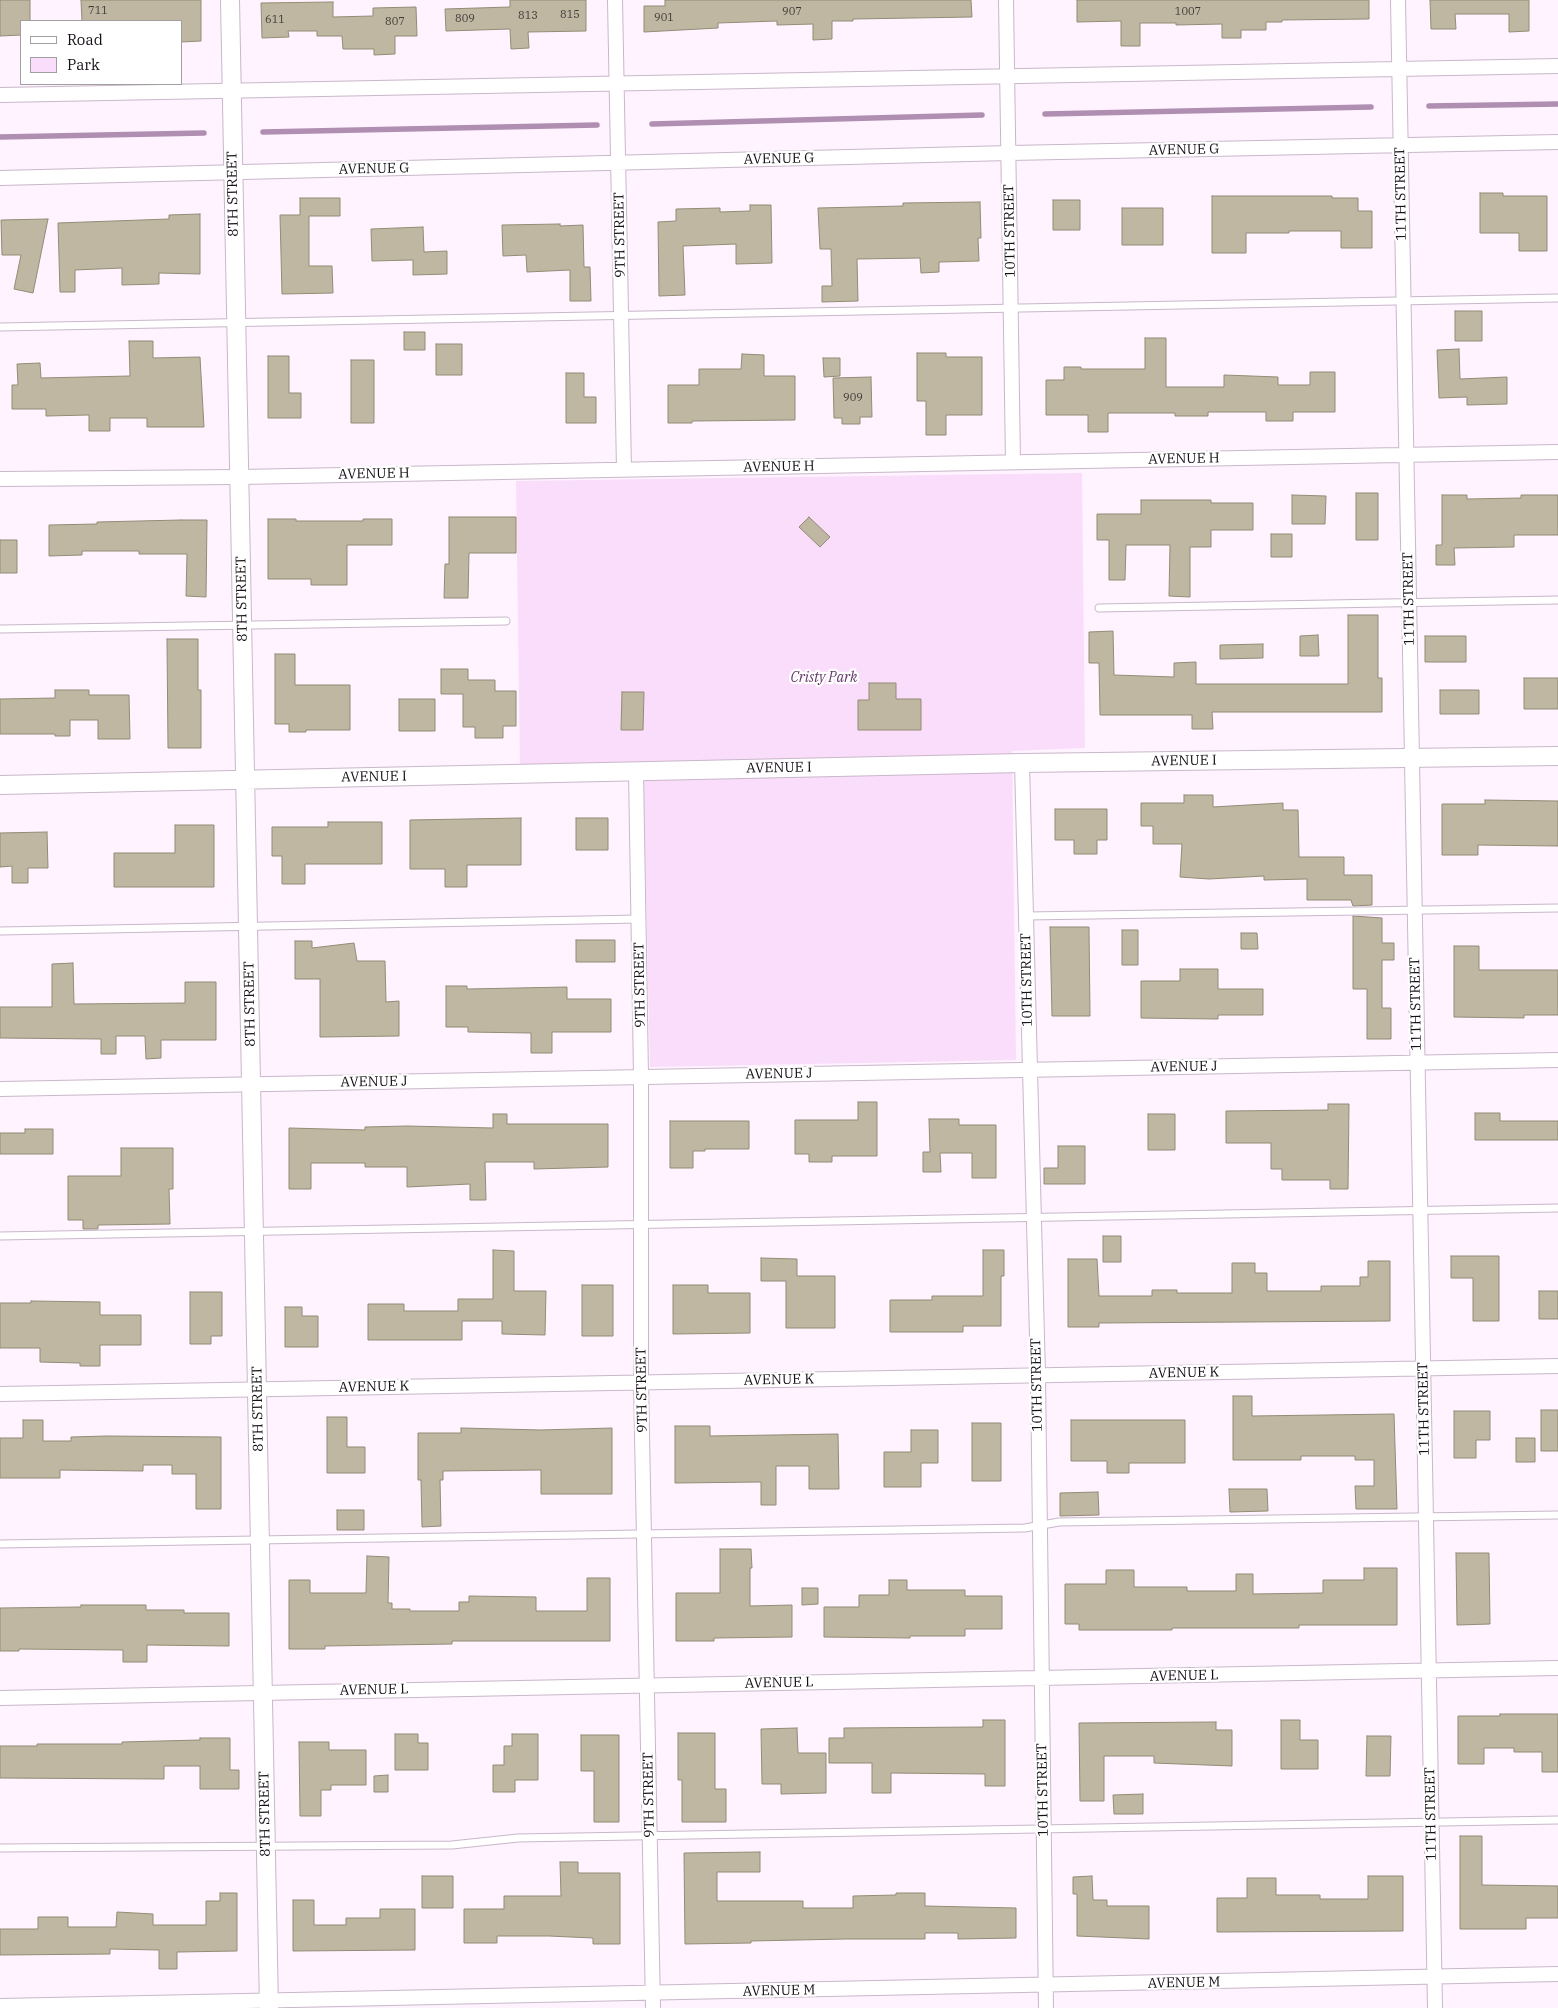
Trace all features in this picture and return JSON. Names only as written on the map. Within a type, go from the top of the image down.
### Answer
[{"type":"street","name":"8TH STREET","points":[[230,0],[258,1389],[268,2004]]},
{"type":"street","name":"9TH STREET","points":[[615,0],[624,470]]},
{"type":"street","name":"10TH STREET","points":[[1006,0],[1010,153],[1013,462]]},
{"type":"street","name":"11TH STREET","points":[[1398,0],[1435,2008]]},
{"type":"street","points":[[0,95],[1558,66]]},
{"type":"street","name":"AVENUE G","points":[[0,178],[1010,153],[1558,142]]},
{"type":"street","name":"AVENUE H","points":[[0,479],[239,477],[1558,452]]},
{"type":"street","name":"AVENUE I","points":[[0,785],[1022,763],[1558,756]]},
{"type":"street","name":"10TH STREET","points":[[1022,763],[1038,1375],[1046,2008]]},
{"type":"street","name":"9TH STREET","points":[[636,771],[641,1076],[641,1382],[653,2008]]},
{"type":"street","name":"AVENUE J","points":[[0,1089],[1558,1060]]},
{"type":"street","name":"AVENUE K","points":[[0,1394],[1558,1366]]},
{"type":"street","name":"AVENUE L","points":[[0,1698],[1558,1668]]},
{"type":"street","name":"AVENUE M","points":[[0,2006],[268,2004],[653,1993],[1558,1974]]},
{"type":"lane","points":[[0,327],[1558,298]]},
{"type":"lane","points":[[1099,608],[1558,600]]},
{"type":"lane","points":[[0,629],[506,621]]},
{"type":"lane","points":[[1026,916],[1558,908]]},
{"type":"lane","points":[[0,931],[639,918]]},
{"type":"lane","points":[[0,1236],[1558,1208]]},
{"type":"lane","points":[[0,1544],[1025,1528],[1059,1522],[1558,1515]]},
{"type":"lane","points":[[0,1848],[452,1845],[518,1838],[1558,1820]]},
{"type":"green space","name":"Cristy Park","points":[[1082,473],[1085,748],[1012,751],[1016,1060],[650,1067],[643,763],[520,765],[516,481]]},
{"type":"building","points":[[0,0],[30,0],[30,20],[20,20],[20,35],[0,36]]},
{"type":"building","points":[[81,0],[201,0],[201,41],[182,42],[182,20],[82,20]]},
{"type":"building","points":[[510,0],[586,0],[586,31],[528,32],[529,48],[511,49],[510,29],[446,31],[445,9],[510,7]]},
{"type":"building","points":[[665,0],[971,0],[972,17],[832,21],[832,39],[813,40],[813,24],[777,25],[777,21],[718,23],[718,28],[644,32],[644,6],[665,6]]},
{"type":"building","points":[[1077,0],[1369,0],[1369,19],[1282,20],[1282,22],[1266,22],[1266,30],[1241,30],[1241,38],[1222,38],[1222,24],[1176,25],[1176,23],[1140,23],[1140,46],[1121,46],[1121,21],[1077,22]]},
{"type":"building","points":[[1430,0],[1529,0],[1529,31],[1509,32],[1509,14],[1455,14],[1456,29],[1431,29]]},
{"type":"building","points":[[333,2],[333,17],[373,16],[373,8],[416,7],[417,36],[395,36],[395,54],[374,55],[374,49],[343,49],[342,36],[317,36],[317,31],[288,31],[289,37],[262,38],[261,3]]},
{"type":"building","points":[[1480,193],[1503,193],[1503,196],[1547,196],[1547,251],[1519,251],[1519,233],[1480,233]]},
{"type":"building","points":[[1212,196],[1332,196],[1332,198],[1358,198],[1358,211],[1372,211],[1372,248],[1341,248],[1341,231],[1289,231],[1289,233],[1246,233],[1246,253],[1212,253]]},
{"type":"building","points":[[300,198],[340,198],[340,216],[309,216],[309,266],[332,266],[333,293],[282,294],[280,215],[300,215]]},
{"type":"building","points":[[1053,200],[1080,200],[1080,230],[1053,230]]},
{"type":"building","points":[[980,202],[981,238],[978,238],[979,261],[939,262],[939,272],[921,273],[920,258],[857,259],[858,301],[822,302],[822,286],[832,286],[831,249],[820,249],[818,208],[903,206],[903,203]]},
{"type":"building","points":[[750,205],[771,205],[772,263],[736,264],[736,244],[683,246],[685,295],[659,296],[658,222],[676,221],[676,209],[720,208],[720,212],[750,211]]},
{"type":"building","points":[[1122,208],[1163,208],[1163,245],[1122,245]]},
{"type":"building","points":[[200,214],[200,274],[159,273],[159,284],[122,285],[122,268],[75,270],[75,292],[60,292],[58,223],[169,219],[169,215]]},
{"type":"building","points":[[48,219],[33,293],[14,289],[21,255],[2,255],[1,220]]},
{"type":"building","points":[[560,224],[560,226],[583,225],[584,267],[590,267],[591,301],[570,301],[570,270],[527,272],[526,255],[503,256],[502,225]]},
{"type":"building","points":[[423,227],[424,252],[447,251],[447,274],[413,275],[413,260],[372,261],[371,229]]},
{"type":"building","points":[[1455,311],[1482,311],[1482,341],[1455,341]]},
{"type":"building","points":[[404,332],[425,332],[425,350],[404,350]]},
{"type":"building","points":[[1145,338],[1166,338],[1166,387],[1224,387],[1224,375],[1278,377],[1278,385],[1310,385],[1310,372],[1335,372],[1335,412],[1293,412],[1293,421],[1266,421],[1266,412],[1208,412],[1208,416],[1175,416],[1175,413],[1108,413],[1108,432],[1088,432],[1088,415],[1046,415],[1046,380],[1064,380],[1064,367],[1081,367],[1081,369],[1145,369]]},
{"type":"building","points":[[129,341],[153,341],[153,358],[200,357],[204,427],[147,427],[147,418],[110,418],[110,431],[89,431],[89,415],[46,416],[46,409],[12,409],[12,385],[18,385],[17,364],[40,363],[41,378],[130,376]]},
{"type":"building","points":[[436,344],[462,344],[462,375],[436,375]]},
{"type":"building","points":[[1459,349],[1460,379],[1507,377],[1507,404],[1467,405],[1467,397],[1439,398],[1437,350]]},
{"type":"building","points":[[917,353],[946,353],[946,357],[982,357],[982,415],[946,415],[946,435],[926,435],[926,401],[917,401]]},
{"type":"building","points":[[742,354],[764,355],[764,376],[795,376],[795,420],[668,423],[668,385],[699,385],[699,369],[741,369]]},
{"type":"building","points":[[268,356],[289,356],[289,393],[301,393],[301,418],[268,418]]},
{"type":"building","points":[[823,358],[840,358],[840,376],[824,377]]},
{"type":"building","points":[[351,360],[374,360],[374,423],[351,423]]},
{"type":"building","points":[[566,373],[584,373],[584,397],[596,397],[596,423],[566,423]]},
{"type":"building","points":[[871,377],[872,417],[860,417],[860,424],[842,424],[842,418],[834,418],[833,378]]},
{"type":"building","points":[[1356,493],[1378,493],[1378,540],[1356,540]]},
{"type":"building","points":[[1292,495],[1326,496],[1325,524],[1292,524]]},
{"type":"building","points":[[1442,495],[1467,495],[1467,499],[1521,498],[1521,495],[1558,495],[1558,535],[1514,535],[1514,547],[1454,548],[1455,565],[1436,565],[1436,545],[1442,545]]},
{"type":"building","points":[[1141,500],[1211,500],[1211,503],[1253,503],[1253,530],[1211,530],[1211,547],[1190,547],[1190,597],[1169,596],[1170,545],[1126,545],[1125,580],[1109,580],[1109,540],[1097,540],[1097,514],[1141,514]]},
{"type":"building","points":[[449,517],[516,517],[516,553],[469,553],[468,598],[444,598],[445,564],[449,564]]},
{"type":"building","points":[[809,517],[830,537],[820,547],[799,527]]},
{"type":"building","points":[[268,519],[363,521],[363,519],[392,519],[392,545],[347,545],[347,585],[311,585],[311,579],[268,579]]},
{"type":"building","points":[[207,520],[206,597],[186,596],[187,554],[139,554],[139,551],[82,551],[82,555],[49,556],[49,525]]},
{"type":"building","points":[[1271,534],[1292,534],[1292,557],[1271,557]]},
{"type":"building","points":[[0,540],[17,540],[17,573],[0,573]]},
{"type":"building","points":[[1348,615],[1378,615],[1378,678],[1382,678],[1382,712],[1212,712],[1213,729],[1192,729],[1192,715],[1100,715],[1099,663],[1089,663],[1089,632],[1113,631],[1114,675],[1174,677],[1174,663],[1196,662],[1196,684],[1348,684]]},
{"type":"building","points":[[1318,635],[1319,656],[1300,656],[1300,636]]},
{"type":"building","points":[[1425,636],[1466,636],[1466,662],[1425,662]]},
{"type":"building","points":[[167,639],[198,639],[198,690],[201,690],[201,748],[168,748]]},
{"type":"building","points":[[1263,644],[1263,658],[1220,659],[1220,645]]},
{"type":"building","points":[[275,654],[295,654],[295,685],[350,685],[350,730],[289,732],[289,724],[275,724]]},
{"type":"building","points":[[441,669],[468,669],[468,680],[495,680],[495,691],[516,691],[516,726],[503,726],[503,738],[475,738],[475,727],[463,727],[463,694],[441,694]]},
{"type":"building","points":[[1524,678],[1558,678],[1558,709],[1524,709]]},
{"type":"building","points":[[869,683],[896,683],[896,699],[921,699],[921,730],[858,730],[858,700],[869,700]]},
{"type":"building","points":[[55,690],[89,690],[89,695],[129,695],[130,739],[98,739],[98,720],[70,720],[70,736],[55,736],[55,734],[0,734],[0,699],[55,698]]},
{"type":"building","points":[[1440,690],[1479,690],[1479,714],[1440,714]]},
{"type":"building","points":[[622,692],[644,692],[643,730],[621,730]]},
{"type":"building","points":[[399,699],[435,699],[435,731],[399,731]]},
{"type":"building","points":[[1184,795],[1213,795],[1213,807],[1283,803],[1283,810],[1298,810],[1299,857],[1344,857],[1344,875],[1372,875],[1372,905],[1353,906],[1351,900],[1307,900],[1307,879],[1264,880],[1264,876],[1209,879],[1180,877],[1182,844],[1153,844],[1153,826],[1141,826],[1141,803],[1184,803]]},
{"type":"building","points":[[1485,800],[1558,801],[1558,846],[1478,845],[1478,855],[1442,855],[1442,804],[1485,804]]},
{"type":"building","points":[[1055,809],[1107,809],[1107,840],[1097,840],[1097,854],[1074,854],[1074,840],[1055,840]]},
{"type":"building","points":[[521,818],[521,865],[467,865],[467,887],[445,887],[445,869],[410,869],[410,820]]},
{"type":"building","points":[[576,818],[608,818],[608,850],[576,850]]},
{"type":"building","points":[[328,822],[382,822],[382,864],[305,864],[305,884],[282,884],[282,856],[272,856],[272,827],[328,827]]},
{"type":"building","points":[[175,825],[214,825],[214,887],[114,887],[114,853],[175,853]]},
{"type":"building","points":[[47,832],[48,868],[28,868],[28,883],[12,883],[12,866],[0,867],[0,833]]},
{"type":"building","points":[[1353,916],[1382,918],[1382,943],[1394,943],[1394,960],[1382,960],[1382,1008],[1391,1008],[1391,1039],[1367,1039],[1367,989],[1353,989]]},
{"type":"building","points":[[1050,927],[1089,927],[1090,1016],[1052,1016]]},
{"type":"building","points":[[1122,930],[1138,930],[1138,965],[1122,965]]},
{"type":"building","points":[[1241,933],[1257,933],[1258,949],[1241,949]]},
{"type":"building","points":[[576,940],[615,940],[615,962],[576,962]]},
{"type":"building","points":[[295,941],[312,941],[312,948],[354,943],[357,961],[385,961],[386,1002],[399,1001],[399,1036],[320,1037],[320,979],[295,979]]},
{"type":"building","points":[[1454,946],[1479,946],[1479,970],[1558,970],[1558,1015],[1524,1015],[1524,1018],[1454,1017]]},
{"type":"building","points":[[73,963],[74,1004],[185,1003],[185,982],[216,982],[216,1040],[161,1040],[161,1058],[146,1059],[145,1036],[116,1036],[116,1054],[101,1054],[101,1039],[0,1038],[0,1007],[52,1007],[52,964]]},
{"type":"building","points":[[1180,969],[1218,969],[1218,989],[1263,989],[1263,1015],[1218,1015],[1218,1019],[1141,1018],[1141,981],[1180,981]]},
{"type":"building","points":[[446,986],[467,986],[467,989],[567,987],[567,999],[611,999],[611,1032],[552,1032],[552,1053],[531,1053],[531,1033],[468,1032],[468,1027],[446,1027]]},
{"type":"building","points":[[858,1102],[877,1102],[877,1156],[832,1156],[832,1162],[809,1162],[809,1154],[795,1154],[795,1120],[858,1120]]},
{"type":"building","points":[[1328,1104],[1349,1104],[1348,1189],[1330,1189],[1330,1180],[1282,1180],[1282,1169],[1271,1169],[1271,1143],[1226,1143],[1226,1111],[1328,1110]]},
{"type":"building","points":[[1475,1113],[1500,1113],[1500,1121],[1558,1121],[1558,1140],[1475,1140]]},
{"type":"building","points":[[493,1114],[507,1114],[507,1124],[608,1124],[608,1167],[534,1169],[534,1162],[485,1162],[486,1200],[470,1200],[470,1184],[407,1187],[407,1167],[365,1167],[365,1163],[311,1163],[311,1189],[289,1189],[289,1128],[365,1130],[365,1127],[407,1126],[493,1128]]},
{"type":"building","points":[[1148,1114],[1175,1114],[1175,1150],[1148,1150]]},
{"type":"building","points":[[929,1119],[959,1119],[959,1125],[996,1125],[996,1178],[972,1178],[972,1153],[940,1153],[941,1172],[923,1172],[923,1152],[930,1152]]},
{"type":"building","points":[[670,1121],[749,1121],[749,1149],[705,1149],[705,1151],[693,1151],[693,1168],[670,1168]]},
{"type":"building","points":[[25,1129],[53,1129],[53,1154],[0,1154],[0,1133],[25,1133]]},
{"type":"building","points":[[1058,1146],[1085,1146],[1085,1184],[1044,1184],[1044,1168],[1058,1168]]},
{"type":"building","points":[[121,1148],[173,1148],[173,1189],[169,1189],[170,1224],[98,1225],[98,1229],[83,1229],[83,1220],[68,1220],[68,1176],[121,1176]]},
{"type":"building","points":[[1103,1236],[1121,1236],[1121,1262],[1103,1262]]},
{"type":"building","points":[[493,1250],[514,1251],[514,1291],[546,1291],[545,1335],[502,1334],[502,1321],[462,1321],[462,1340],[368,1340],[368,1304],[404,1304],[404,1311],[458,1311],[458,1299],[493,1299]]},
{"type":"building","points":[[983,1250],[1004,1250],[1004,1276],[1001,1276],[1001,1326],[963,1326],[963,1332],[890,1332],[890,1300],[932,1300],[932,1296],[983,1296]]},
{"type":"building","points":[[1451,1256],[1499,1256],[1499,1321],[1473,1321],[1473,1278],[1451,1278]]},
{"type":"building","points":[[761,1258],[797,1259],[797,1276],[835,1276],[835,1328],[786,1328],[786,1281],[761,1281]]},
{"type":"building","points":[[1068,1259],[1097,1259],[1099,1296],[1152,1296],[1152,1290],[1177,1290],[1177,1293],[1232,1293],[1232,1263],[1255,1263],[1255,1273],[1267,1273],[1267,1291],[1321,1291],[1321,1286],[1360,1286],[1360,1277],[1368,1277],[1368,1261],[1390,1261],[1390,1321],[1099,1323],[1099,1327],[1068,1327]]},
{"type":"building","points":[[582,1285],[613,1285],[613,1336],[582,1336]]},
{"type":"building","points":[[673,1285],[708,1285],[708,1293],[750,1293],[750,1333],[673,1334]]},
{"type":"building","points":[[1539,1291],[1558,1291],[1558,1319],[1539,1319]]},
{"type":"building","points":[[190,1292],[222,1292],[222,1336],[211,1336],[211,1344],[190,1344]]},
{"type":"building","points":[[31,1301],[100,1302],[100,1315],[141,1315],[141,1345],[100,1345],[100,1366],[80,1366],[80,1363],[40,1362],[40,1348],[0,1348],[0,1303],[31,1303]]},
{"type":"building","points":[[285,1307],[302,1307],[302,1316],[318,1316],[318,1347],[285,1347]]},
{"type":"building","points":[[1233,1396],[1252,1396],[1252,1416],[1394,1414],[1397,1509],[1356,1509],[1355,1486],[1374,1486],[1374,1460],[1355,1460],[1355,1456],[1301,1456],[1301,1460],[1233,1460]]},
{"type":"building","points":[[1541,1410],[1558,1410],[1558,1451],[1541,1451]]},
{"type":"building","points":[[1454,1411],[1490,1411],[1490,1440],[1476,1440],[1476,1458],[1454,1458]]},
{"type":"building","points":[[327,1417],[347,1417],[347,1447],[365,1447],[365,1473],[327,1473]]},
{"type":"building","points":[[23,1420],[43,1420],[43,1441],[71,1441],[71,1437],[107,1436],[221,1437],[221,1509],[196,1509],[196,1474],[172,1474],[172,1465],[143,1465],[143,1471],[60,1470],[60,1478],[0,1478],[0,1438],[23,1438]]},
{"type":"building","points":[[1071,1420],[1185,1420],[1185,1463],[1129,1463],[1129,1473],[1107,1473],[1107,1461],[1071,1461]]},
{"type":"building","points":[[972,1423],[1001,1423],[1001,1481],[972,1481]]},
{"type":"building","points":[[675,1426],[710,1426],[710,1436],[838,1434],[839,1489],[809,1489],[809,1466],[776,1466],[776,1505],[761,1505],[761,1482],[675,1483]]},
{"type":"building","points":[[461,1428],[541,1430],[612,1428],[612,1494],[541,1494],[541,1470],[443,1471],[443,1480],[440,1480],[441,1526],[422,1527],[421,1480],[418,1480],[418,1433],[461,1433]]},
{"type":"building","points":[[911,1430],[938,1430],[938,1463],[921,1463],[921,1487],[884,1487],[884,1452],[911,1452]]},
{"type":"building","points":[[1516,1438],[1535,1438],[1535,1462],[1516,1462]]},
{"type":"building","points":[[1229,1489],[1267,1489],[1268,1511],[1230,1512]]},
{"type":"building","points":[[1098,1492],[1099,1515],[1060,1516],[1060,1493]]},
{"type":"building","points":[[337,1510],[364,1510],[364,1530],[337,1530]]},
{"type":"building","points":[[720,1549],[751,1549],[750,1606],[792,1605],[792,1637],[714,1638],[714,1641],[676,1641],[676,1593],[720,1593]]},
{"type":"building","points":[[1456,1553],[1489,1553],[1490,1624],[1457,1625]]},
{"type":"building","points":[[367,1556],[389,1557],[388,1603],[392,1603],[392,1609],[410,1609],[410,1611],[459,1611],[459,1602],[469,1602],[469,1596],[536,1597],[536,1611],[587,1611],[587,1578],[610,1578],[610,1641],[452,1641],[452,1644],[325,1646],[325,1649],[289,1649],[289,1580],[310,1580],[310,1593],[366,1593]]},
{"type":"building","points":[[1364,1568],[1397,1568],[1397,1625],[1299,1625],[1299,1628],[1079,1630],[1079,1624],[1065,1624],[1065,1584],[1106,1584],[1106,1570],[1134,1570],[1134,1587],[1187,1587],[1187,1591],[1236,1591],[1236,1574],[1253,1574],[1253,1594],[1323,1593],[1323,1580],[1364,1580]]},
{"type":"building","points":[[889,1580],[907,1580],[907,1590],[965,1590],[965,1596],[1002,1596],[1002,1629],[965,1629],[965,1636],[910,1636],[910,1638],[824,1637],[824,1607],[859,1607],[859,1595],[889,1595]]},
{"type":"building","points":[[802,1588],[818,1588],[818,1604],[802,1605]]},
{"type":"building","points":[[81,1605],[146,1605],[146,1610],[184,1610],[184,1613],[229,1613],[229,1646],[147,1645],[147,1662],[123,1662],[123,1650],[19,1649],[19,1651],[0,1651],[0,1608],[81,1607]]},
{"type":"building","points":[[1500,1714],[1558,1714],[1558,1772],[1542,1772],[1542,1752],[1514,1752],[1514,1748],[1484,1748],[1484,1764],[1458,1764],[1458,1716],[1500,1716]]},
{"type":"building","points":[[983,1720],[1005,1720],[1005,1786],[985,1786],[985,1774],[891,1773],[891,1793],[872,1793],[872,1763],[829,1763],[829,1738],[844,1738],[844,1728],[983,1727]]},
{"type":"building","points":[[1281,1720],[1300,1720],[1300,1740],[1318,1740],[1318,1769],[1281,1769]]},
{"type":"building","points":[[1216,1722],[1216,1730],[1232,1730],[1232,1766],[1154,1763],[1154,1756],[1104,1756],[1104,1801],[1080,1801],[1079,1723]]},
{"type":"building","points":[[797,1728],[798,1753],[826,1753],[826,1793],[781,1794],[781,1784],[762,1784],[761,1729]]},
{"type":"building","points":[[678,1733],[715,1733],[715,1789],[726,1789],[726,1822],[682,1822],[682,1780],[678,1780]]},
{"type":"building","points":[[395,1734],[418,1734],[418,1743],[428,1743],[428,1770],[395,1770]]},
{"type":"building","points":[[512,1734],[538,1734],[538,1780],[515,1780],[515,1792],[493,1792],[493,1765],[504,1765],[504,1746],[512,1746]]},
{"type":"building","points":[[581,1735],[619,1735],[619,1822],[594,1822],[594,1771],[581,1771]]},
{"type":"building","points":[[1367,1736],[1391,1736],[1390,1776],[1366,1776]]},
{"type":"building","points":[[200,1738],[230,1738],[230,1770],[239,1770],[239,1789],[200,1789],[200,1766],[164,1766],[164,1779],[0,1778],[0,1746],[122,1744],[122,1742],[200,1740]]},
{"type":"building","points":[[299,1742],[329,1742],[329,1750],[366,1750],[366,1785],[331,1785],[331,1790],[321,1790],[321,1816],[300,1816]]},
{"type":"building","points":[[388,1775],[388,1792],[374,1792],[374,1776]]},
{"type":"building","points":[[1143,1794],[1143,1814],[1114,1814],[1113,1795]]},
{"type":"building","points":[[1460,1836],[1482,1836],[1482,1885],[1558,1886],[1558,1918],[1526,1918],[1526,1929],[1460,1929]]},
{"type":"building","points":[[760,1852],[760,1872],[717,1872],[717,1901],[803,1901],[803,1908],[853,1908],[853,1896],[925,1893],[925,1906],[1016,1908],[1016,1938],[958,1939],[958,1933],[925,1933],[925,1939],[845,1939],[685,1944],[684,1853]]},
{"type":"building","points":[[560,1862],[578,1862],[578,1873],[620,1873],[620,1944],[593,1944],[593,1938],[549,1936],[497,1936],[497,1943],[464,1943],[464,1909],[504,1909],[504,1896],[561,1896]]},
{"type":"building","points":[[422,1876],[453,1876],[453,1908],[422,1908]]},
{"type":"building","points":[[1092,1876],[1093,1900],[1107,1900],[1107,1906],[1149,1906],[1149,1939],[1077,1936],[1077,1894],[1073,1894],[1073,1877]]},
{"type":"building","points":[[1368,1876],[1403,1876],[1403,1931],[1217,1932],[1217,1898],[1247,1898],[1247,1878],[1276,1878],[1276,1895],[1320,1895],[1320,1899],[1368,1899]]},
{"type":"building","points":[[220,1893],[237,1893],[237,1951],[177,1952],[177,1969],[159,1969],[159,1950],[110,1949],[110,1954],[0,1955],[0,1929],[38,1929],[38,1917],[68,1917],[68,1927],[116,1927],[117,1912],[153,1914],[153,1925],[206,1925],[206,1901],[220,1901]]},
{"type":"building","points":[[293,1900],[314,1900],[314,1925],[346,1925],[346,1918],[380,1918],[380,1909],[415,1909],[415,1950],[293,1951]]},
{"type":"waterway","points":[[1429,106],[1558,104]]},
{"type":"waterway","points":[[1045,114],[1371,107]]},
{"type":"waterway","points":[[652,124],[982,115]]},
{"type":"waterway","points":[[263,132],[597,125]]},
{"type":"waterway","points":[[0,137],[204,133]]}]
